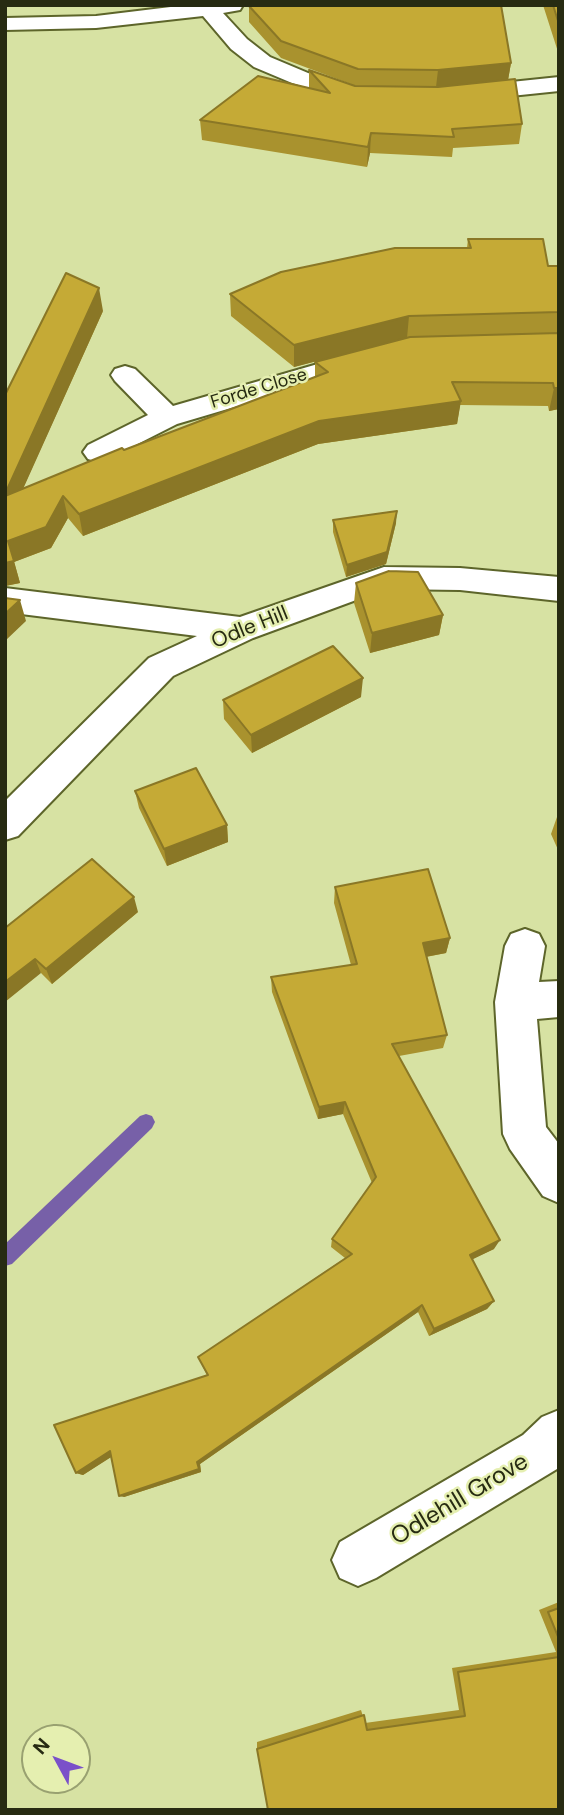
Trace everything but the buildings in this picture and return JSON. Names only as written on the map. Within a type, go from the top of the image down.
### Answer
[{"type":"street","points":[[5,24],[96,22],[235,5]]},
{"type":"street","points":[[208,9],[239,44],[262,62],[354,96],[381,96]]},
{"type":"street","points":[[436,97],[559,84]]},
{"type":"street","name":"Forde Close","points":[[98,452],[167,417],[313,373],[394,352]]},
{"type":"street","points":[[125,375],[167,417]]},
{"type":"street","name":"Odle Hill","points":[[5,825],[161,667],[241,629],[384,578],[460,579],[559,589]]},
{"type":"street","points":[[5,600],[241,629]]},
{"type":"street","points":[[525,946],[515,1002],[525,1134],[559,1181]]},
{"type":"street","points":[[515,1002],[559,999]]},
{"type":"street","name":"Odlehill Grove","points":[[358,1560],[540,1452],[559,1434]]},
{"type":"waterway","points":[[5,1257],[146,1122]]}]
